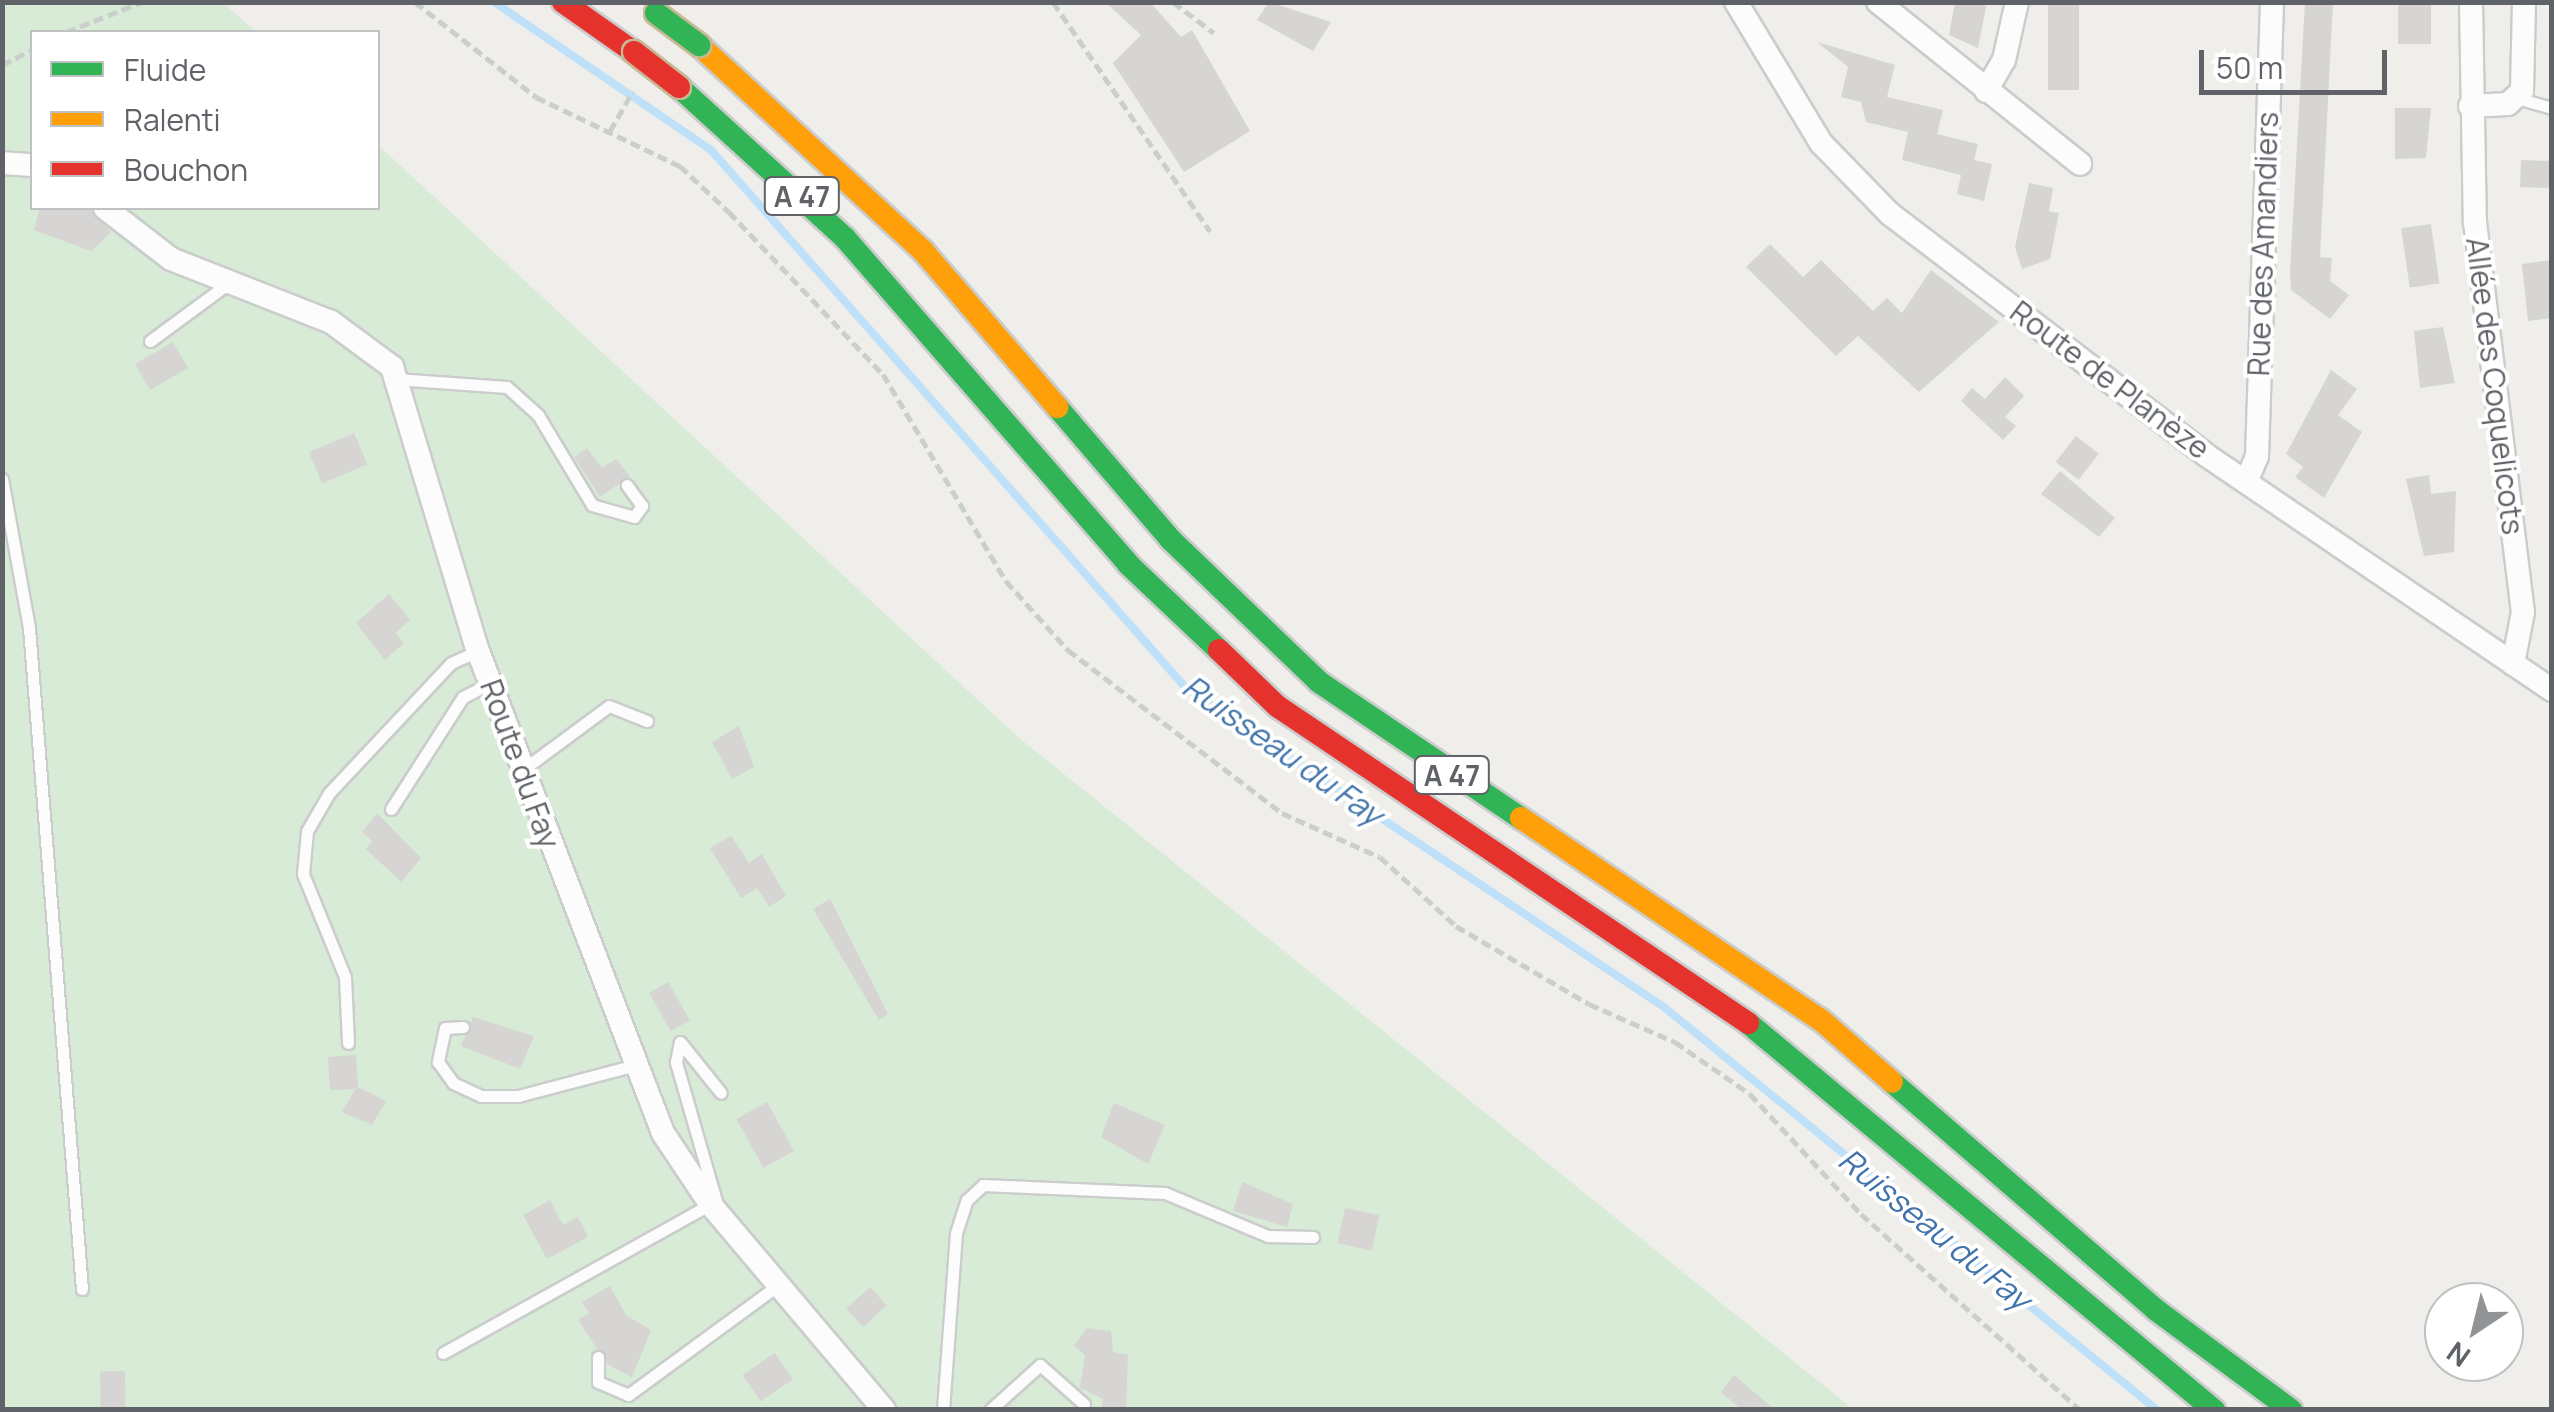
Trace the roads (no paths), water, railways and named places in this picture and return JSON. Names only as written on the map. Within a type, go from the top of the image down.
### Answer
[{"type":"highway","name":"A 47","points":[[564,2],[679,87],[845,238],[1128,564],[1277,706],[1764,1033],[2214,1410]]},
{"type":"highway","name":"A 47","points":[[648,8],[699,45],[922,251],[1170,539],[1319,682],[1821,1020],[2156,1310],[2291,1410]]},
{"type":"street","name":"Route de Planèze","points":[[1736,2],[1821,144],[1867,193],[2246,482],[2550,687]]},
{"type":"street","points":[[1878,2],[2080,164]]},
{"type":"street","points":[[1986,90],[2004,60],[2016,2]]},
{"type":"street","name":"Rue des Amandiers","points":[[2246,482],[2257,456],[2272,2]]},
{"type":"street","name":"Allée des Coquelicots","points":[[2472,2],[2470,106],[2475,222],[2523,612],[2513,664]]},
{"type":"street","points":[[2470,106],[2517,98],[2524,2]]},
{"type":"street","points":[[2,163],[30,166]]},
{"type":"street","name":"Route du Fay","points":[[107,210],[148,246],[226,285],[364,340],[396,379],[478,651],[663,1134],[711,1204],[879,1408]]},
{"type":"lane","points":[[2517,98],[2552,108]]},
{"type":"lane","points":[[150,341],[226,285]]},
{"type":"lane","points":[[396,379],[507,387],[538,415],[592,505],[634,517],[642,506],[627,485]]},
{"type":"lane","points":[[2,480],[31,648],[82,1289]]},
{"type":"lane","points":[[348,1042],[344,977],[303,874],[307,831],[338,783],[438,676],[478,651]]},
{"type":"lane","points":[[390,809],[464,698],[491,683]]},
{"type":"lane","points":[[521,771],[609,706],[648,721]]},
{"type":"lane","points":[[464,1027],[444,1028],[438,1062],[452,1083],[480,1096],[518,1096],[634,1064]]},
{"type":"lane","points":[[443,1352],[711,1204],[718,1190],[676,1062],[680,1042],[720,1093]]},
{"type":"lane","points":[[943,1410],[956,1233],[966,1200],[983,1185],[1176,1195],[1268,1236],[1313,1237]]},
{"type":"lane","points":[[598,1357],[598,1382],[628,1395],[776,1286]]},
{"type":"lane","points":[[990,1410],[1040,1365],[1084,1404]]},
{"type":"waterway","name":"Ruisseau du Fay","points":[[494,2],[711,150],[1186,688],[1664,1007],[2157,1410]]}]
